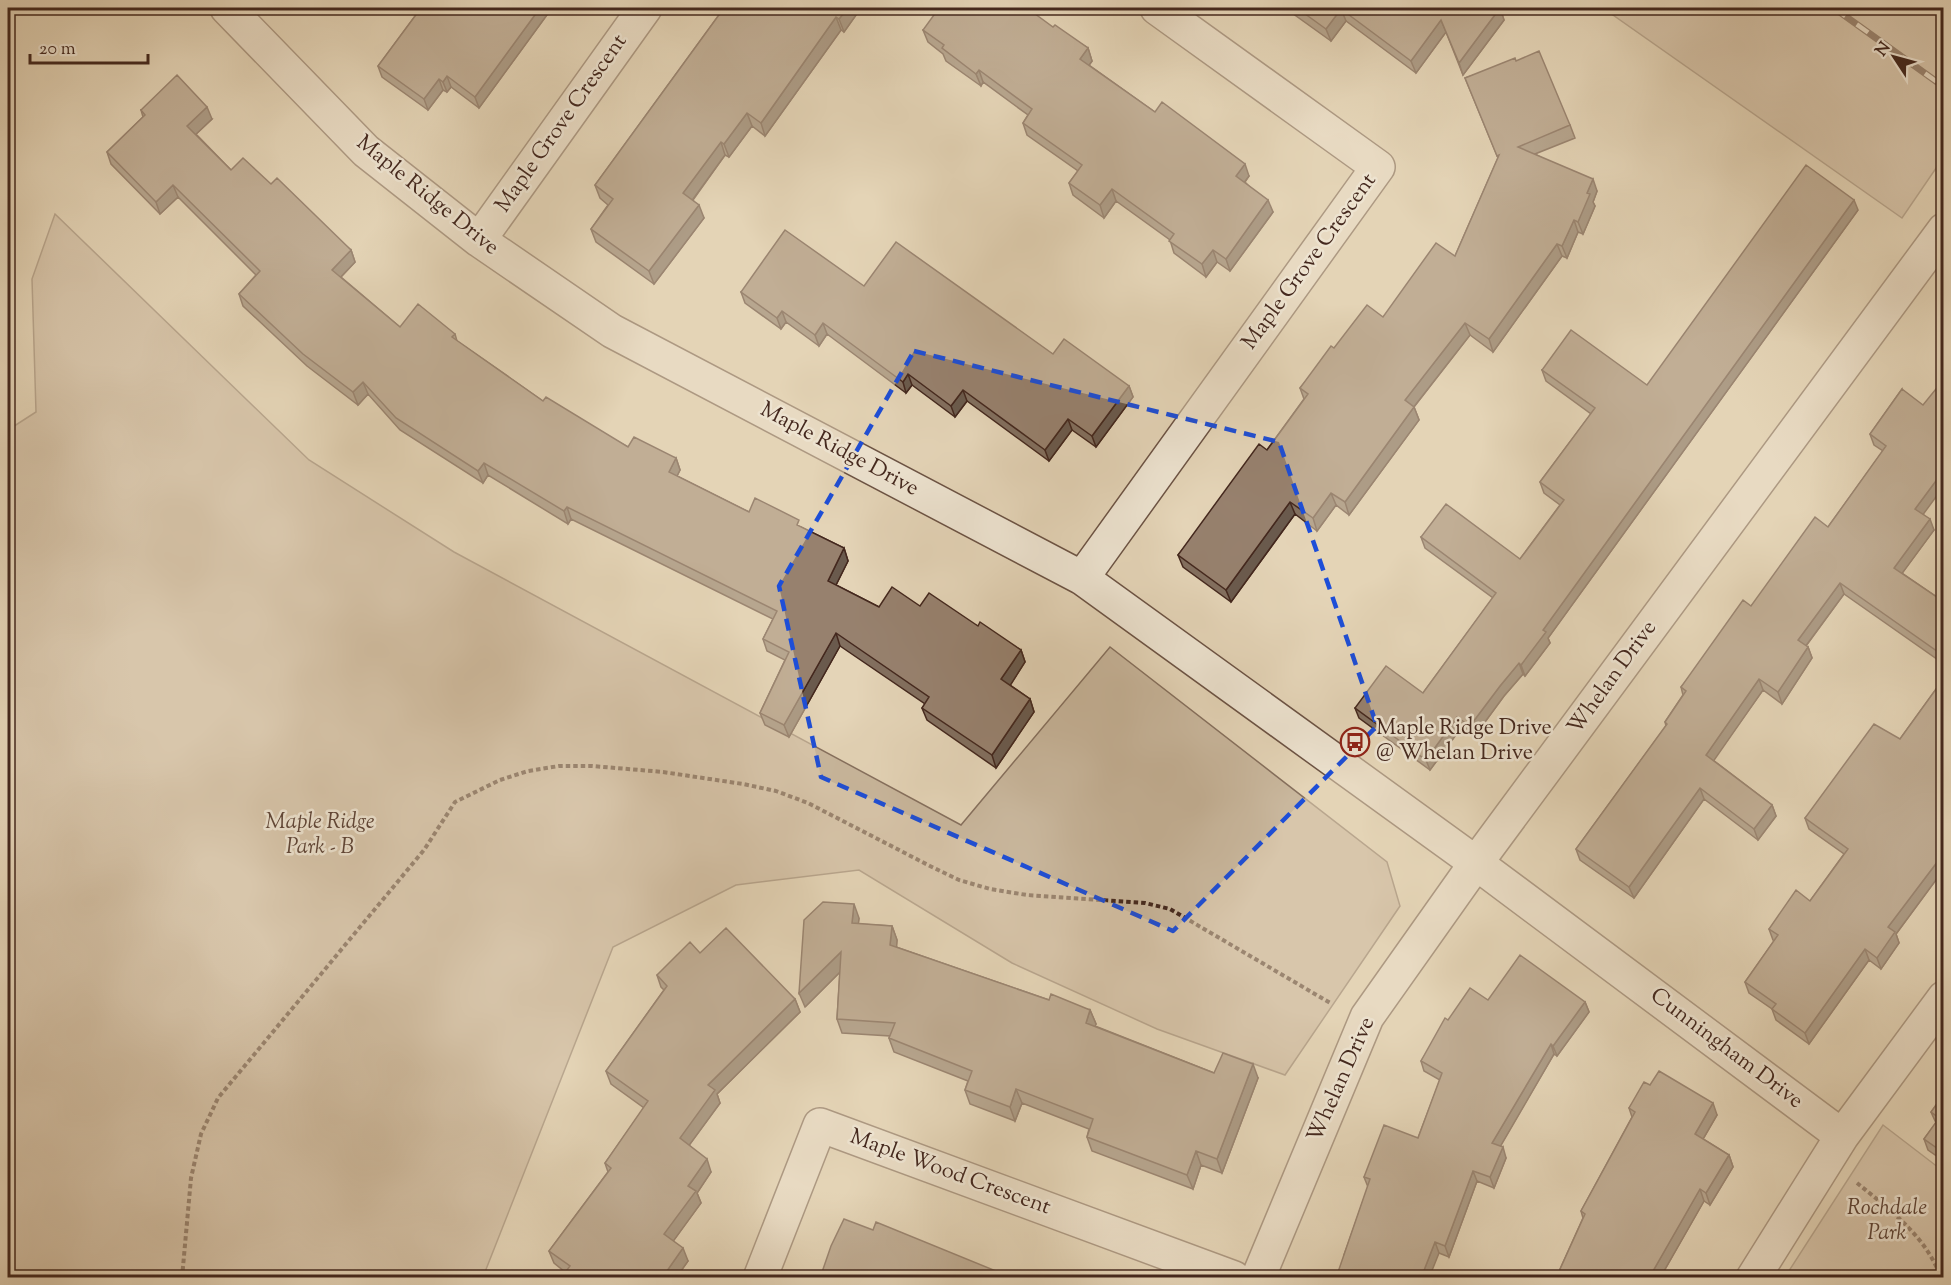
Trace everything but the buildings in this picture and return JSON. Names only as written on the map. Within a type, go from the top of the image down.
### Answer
[{"type":"street","name":"Maple Ridge Drive","points":[[227,8],[366,151],[479,240],[612,331],[1082,578],[1476,863]]},
{"type":"street","name":"Maple Grove Crescent","points":[[479,240],[645,8]]},
{"type":"street","name":"Maple Grove Crescent","points":[[1082,578],[1378,167],[1157,8]]},
{"type":"street","name":"Whelan Drive","points":[[1258,1278],[1367,1017],[1476,863],[1944,230]]},
{"type":"street","name":"Cunningham Drive","points":[[1476,863],[1834,1150]]},
{"type":"street","points":[[1753,1278],[1834,1150],[1944,998]]},
{"type":"street","name":"Maple Wood Crescent","points":[[760,1278],[820,1125],[1234,1278]]},
{"type":"path","points":[[182,1278],[191,1178],[201,1134],[219,1098],[410,867],[454,802],[500,780],[528,771],[559,766],[592,766],[663,772],[776,791],[808,803],[959,880],[990,889],[1027,895],[1145,903],[1170,909],[1327,1002],[1367,1017]]},
{"type":"path","points":[[1834,1150],[1856,1182],[1899,1217],[1937,1266],[1941,1278]]},
{"type":"highlighted area","points":[[914,351],[1279,442],[1377,726],[1173,931],[821,777],[779,586]]},
{"type":"green space","points":[[1603,8],[1943,8],[1943,158],[1902,218]]},
{"type":"green space","name":"Maple Ridge Park - B","points":[[55,214],[309,460],[454,552],[961,825],[1110,647],[1387,862],[1400,906],[1285,1075],[1157,1029],[1012,963],[859,870],[736,885],[613,947],[483,1277],[8,1277],[8,430],[36,412],[32,279]]},
{"type":"green space","name":"Rochdale Park","points":[[1883,1125],[1943,1171],[1943,1277],[1785,1277]]},
{"type":"railway","points":[[1834,8],[1944,87]]},
{"type":"place","name":"Maple Ridge Drive @ Whelan Drive","points":[[1355,742]]}]
